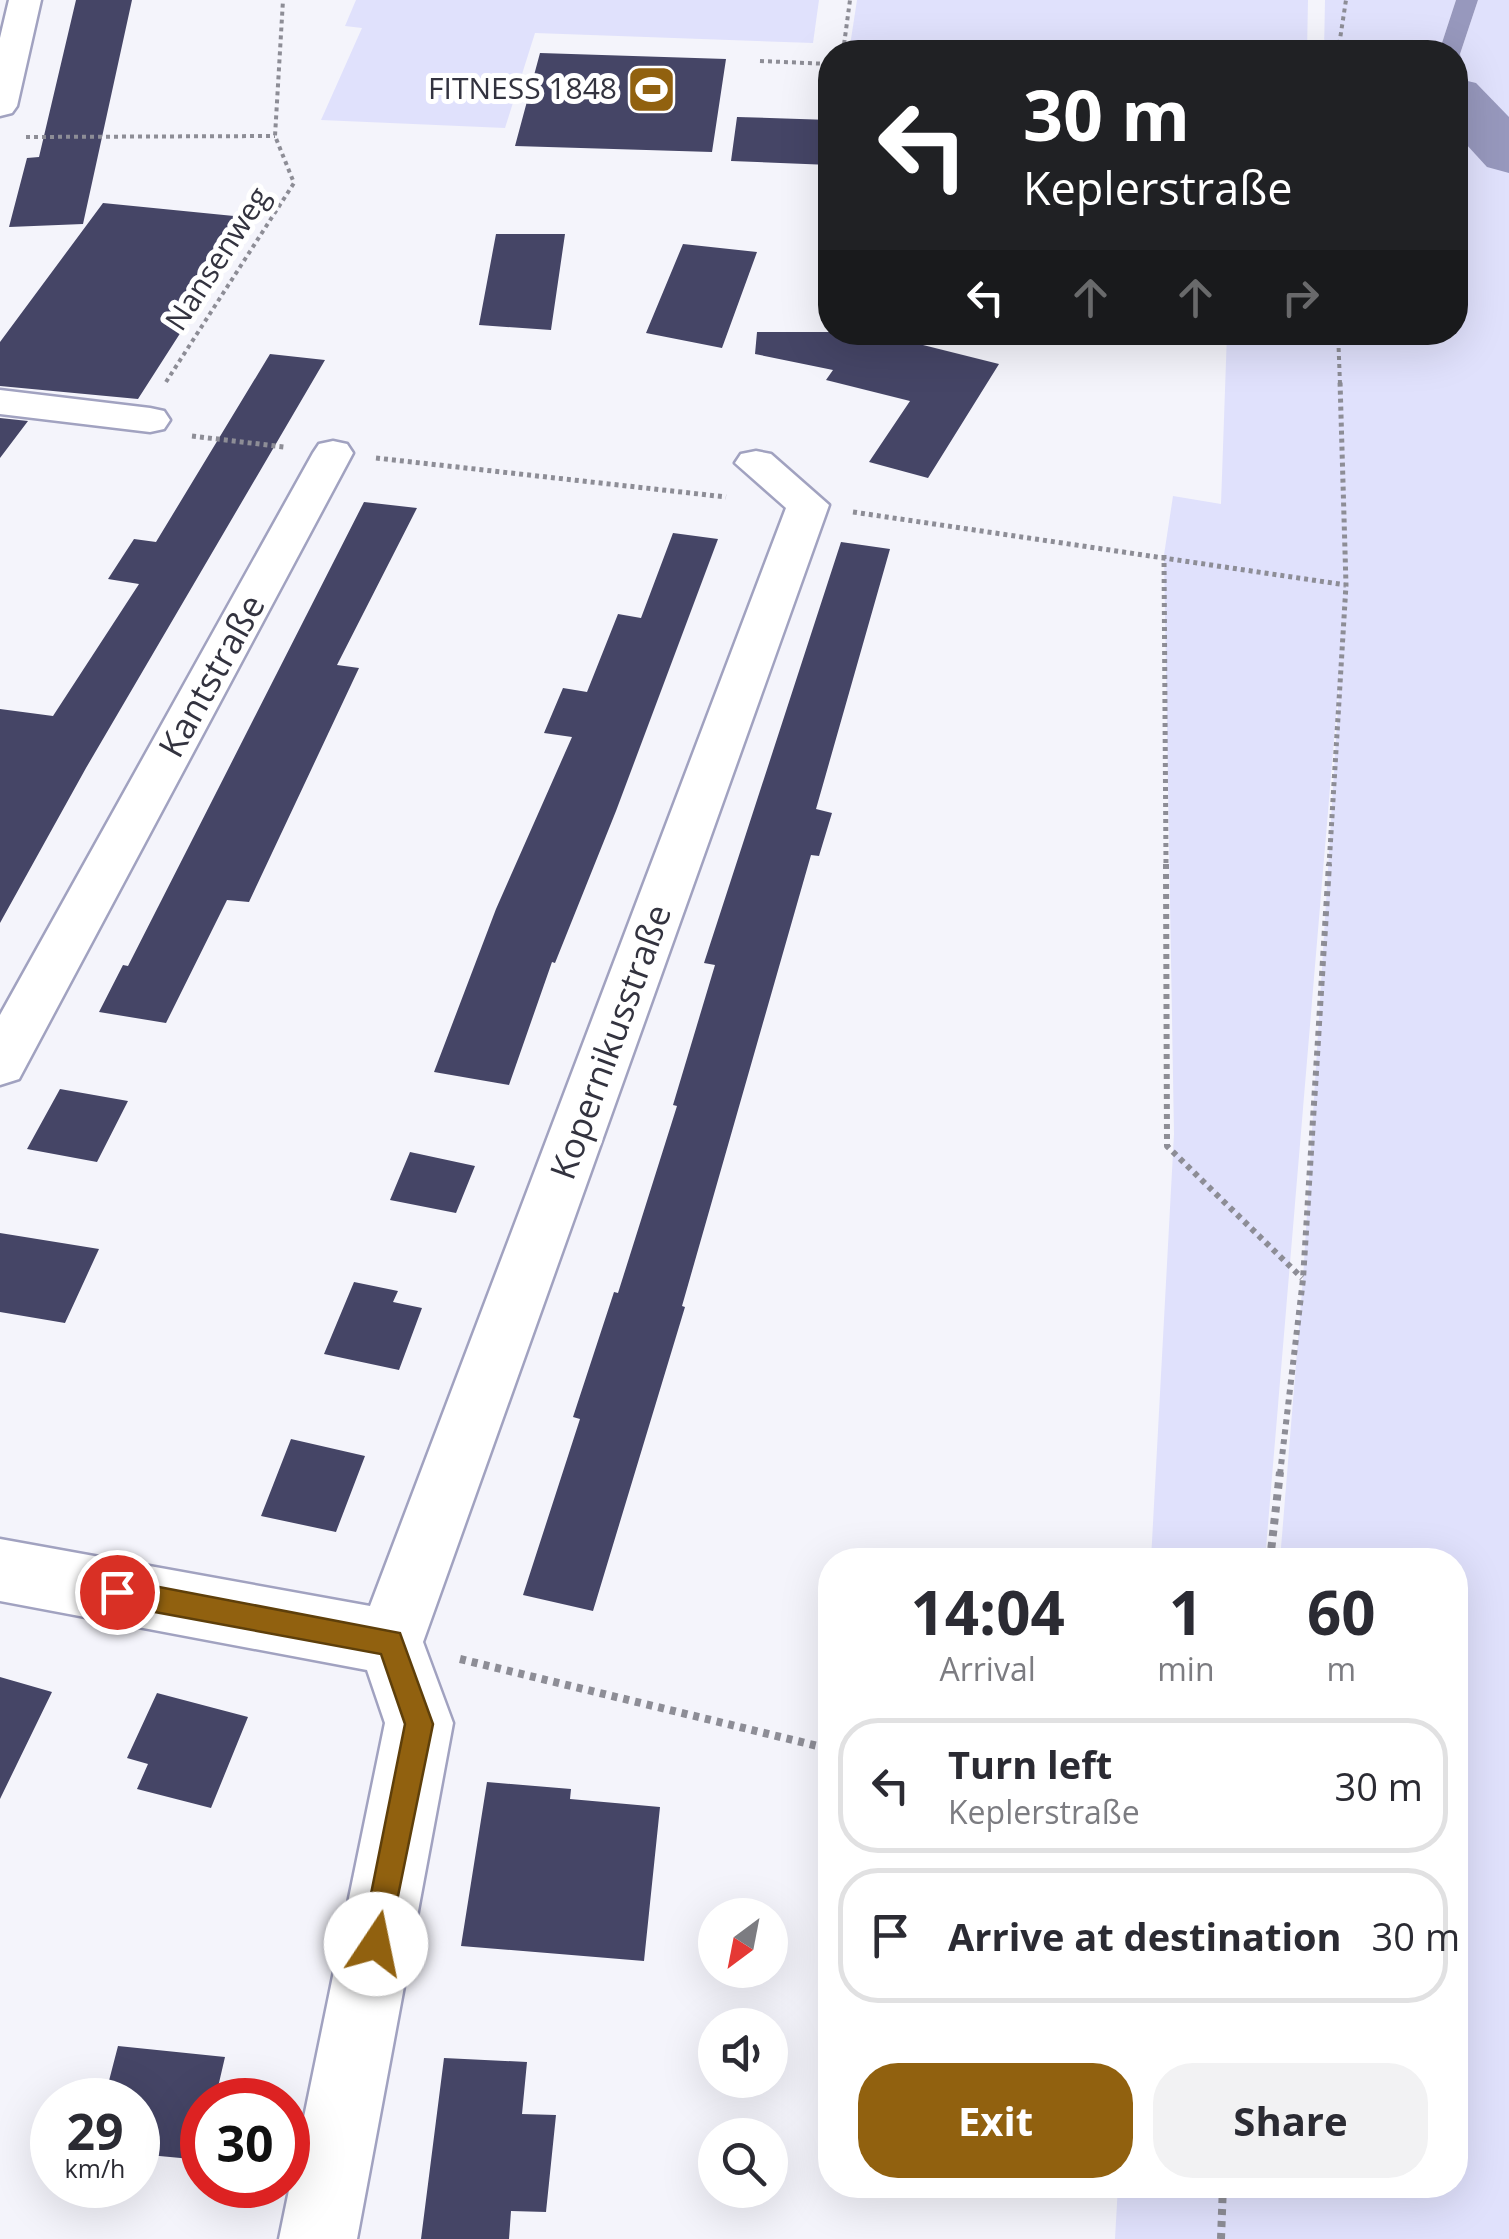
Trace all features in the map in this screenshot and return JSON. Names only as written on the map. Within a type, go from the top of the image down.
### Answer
[{"type":"street","points":[[0,106],[26,0]]},
{"type":"street","points":[[0,402],[150,420]]},
{"type":"street","name":"Kantstraße","points":[[0,1064],[334,453]]},
{"type":"street","points":[[756,462],[808,506]]},
{"type":"street","name":"Kopernikusstraße","points":[[390,1642],[808,506]]},
{"type":"street","points":[[0,1570],[390,1642],[419,1724],[318,2239]]},
{"type":"path","name":"Nansenweg","points":[[150,420],[164,386],[294,183],[275,136],[283,0]]},
{"type":"path","points":[[845,40],[850,0]]},
{"type":"path","points":[[1340,40],[1346,0]]},
{"type":"path","points":[[760,61],[818,63]]},
{"type":"path","points":[[14,138],[275,136]]},
{"type":"path","points":[[1271,1548],[1303,1278],[1346,585],[1338,345]]},
{"type":"path","points":[[150,420],[167,433],[808,506],[1164,555],[1346,585]]},
{"type":"path","points":[[1164,555],[1166,1146],[1303,1278]]},
{"type":"path","points":[[390,1642],[818,1745]]},
{"type":"path","points":[[1221,2239],[1223,2198]]},
{"type":"shaded area","points":[[356,0],[819,0],[813,43],[535,33],[505,128],[321,120],[362,28],[345,26]]},
{"type":"shaded area","points":[[857,0],[1308,0],[1307,40],[851,40]]},
{"type":"shaded area","points":[[1325,0],[1456,0],[1443,40],[1324,40]]},
{"type":"shaded area","points":[[1456,0],[1478,0],[1465,40],[1443,40]]},
{"type":"shaded area","points":[[1478,0],[1509,0],[1509,133],[1469,88],[1468,40],[1465,40]]},
{"type":"shaded area","points":[[1468,84],[1509,133],[1509,151],[1468,107]]},
{"type":"shaded area","points":[[1468,107],[1509,151],[1509,2239],[1115,2239],[1117,2198],[1468,2198],[1468,1548],[1281,1548],[1303,1278],[1341,657],[1266,1548],[1152,1548],[1174,1134],[1164,555],[1173,496],[1221,504],[1227,345],[1468,345]]},
{"type":"building","points":[[76,0],[132,0],[83,224],[9,227],[27,158],[39,157]]},
{"type":"building","points":[[540,53],[726,59],[712,152],[515,146]]},
{"type":"building","points":[[737,117],[818,120],[818,165],[731,161]]},
{"type":"building","points":[[103,203],[254,218],[138,399],[0,386],[0,342]]},
{"type":"building","points":[[496,234],[565,234],[551,330],[479,325]]},
{"type":"building","points":[[683,244],[757,252],[722,348],[646,333]]},
{"type":"building","points":[[757,332],[818,332],[818,345],[923,345],[999,364],[928,478],[869,462],[910,401],[826,380],[833,370],[755,354]]},
{"type":"building","points":[[270,354],[325,360],[86,768],[0,923],[0,709],[53,716],[139,584],[108,579],[134,539],[156,542]]},
{"type":"building","points":[[0,418],[28,421],[0,458]]},
{"type":"building","points":[[364,502],[417,508],[337,665],[359,668],[249,902],[227,900],[166,1023],[99,1012],[123,965],[128,966]]},
{"type":"building","points":[[673,533],[718,539],[616,811],[555,963],[552,962],[509,1085],[434,1072],[496,909],[572,737],[544,733],[563,688],[587,692],[618,614],[641,618]]},
{"type":"building","points":[[841,542],[890,549],[816,809],[832,813],[819,856],[811,855],[682,1306],[685,1307],[593,1611],[523,1595],[580,1419],[573,1417],[614,1292],[618,1293],[677,1106],[673,1105],[715,965],[704,963]]},
{"type":"building","points":[[60,1089],[128,1101],[97,1162],[27,1149]]},
{"type":"building","points":[[410,1152],[475,1166],[456,1213],[390,1200]]},
{"type":"building","points":[[0,1233],[99,1249],[65,1323],[0,1312]]},
{"type":"building","points":[[354,1282],[398,1291],[393,1302],[422,1308],[399,1370],[324,1354]]},
{"type":"building","points":[[291,1439],[365,1456],[336,1532],[261,1516]]},
{"type":"building","points":[[0,1677],[52,1692],[0,1799]]},
{"type":"building","points":[[157,1693],[248,1717],[211,1808],[137,1789],[148,1764],[127,1758]]},
{"type":"building","points":[[487,1782],[571,1789],[570,1799],[660,1807],[644,1961],[461,1946]]},
{"type":"building","points":[[118,2046],[225,2057],[220,2078],[180,2078],[180,2158],[160,2156],[160,2078],[110,2078]]},
{"type":"building","points":[[444,2058],[527,2062],[522,2114],[556,2115],[546,2212],[511,2211],[509,2239],[421,2239]]},
{"type":"waterway","points":[[1468,110],[1509,154]]},
{"type":"place","name":"FITNESS 1848","points":[[652,89]]},
{"type":"route","points":[[117,1592],[390,1642],[419,1724],[376,1944]]}]
